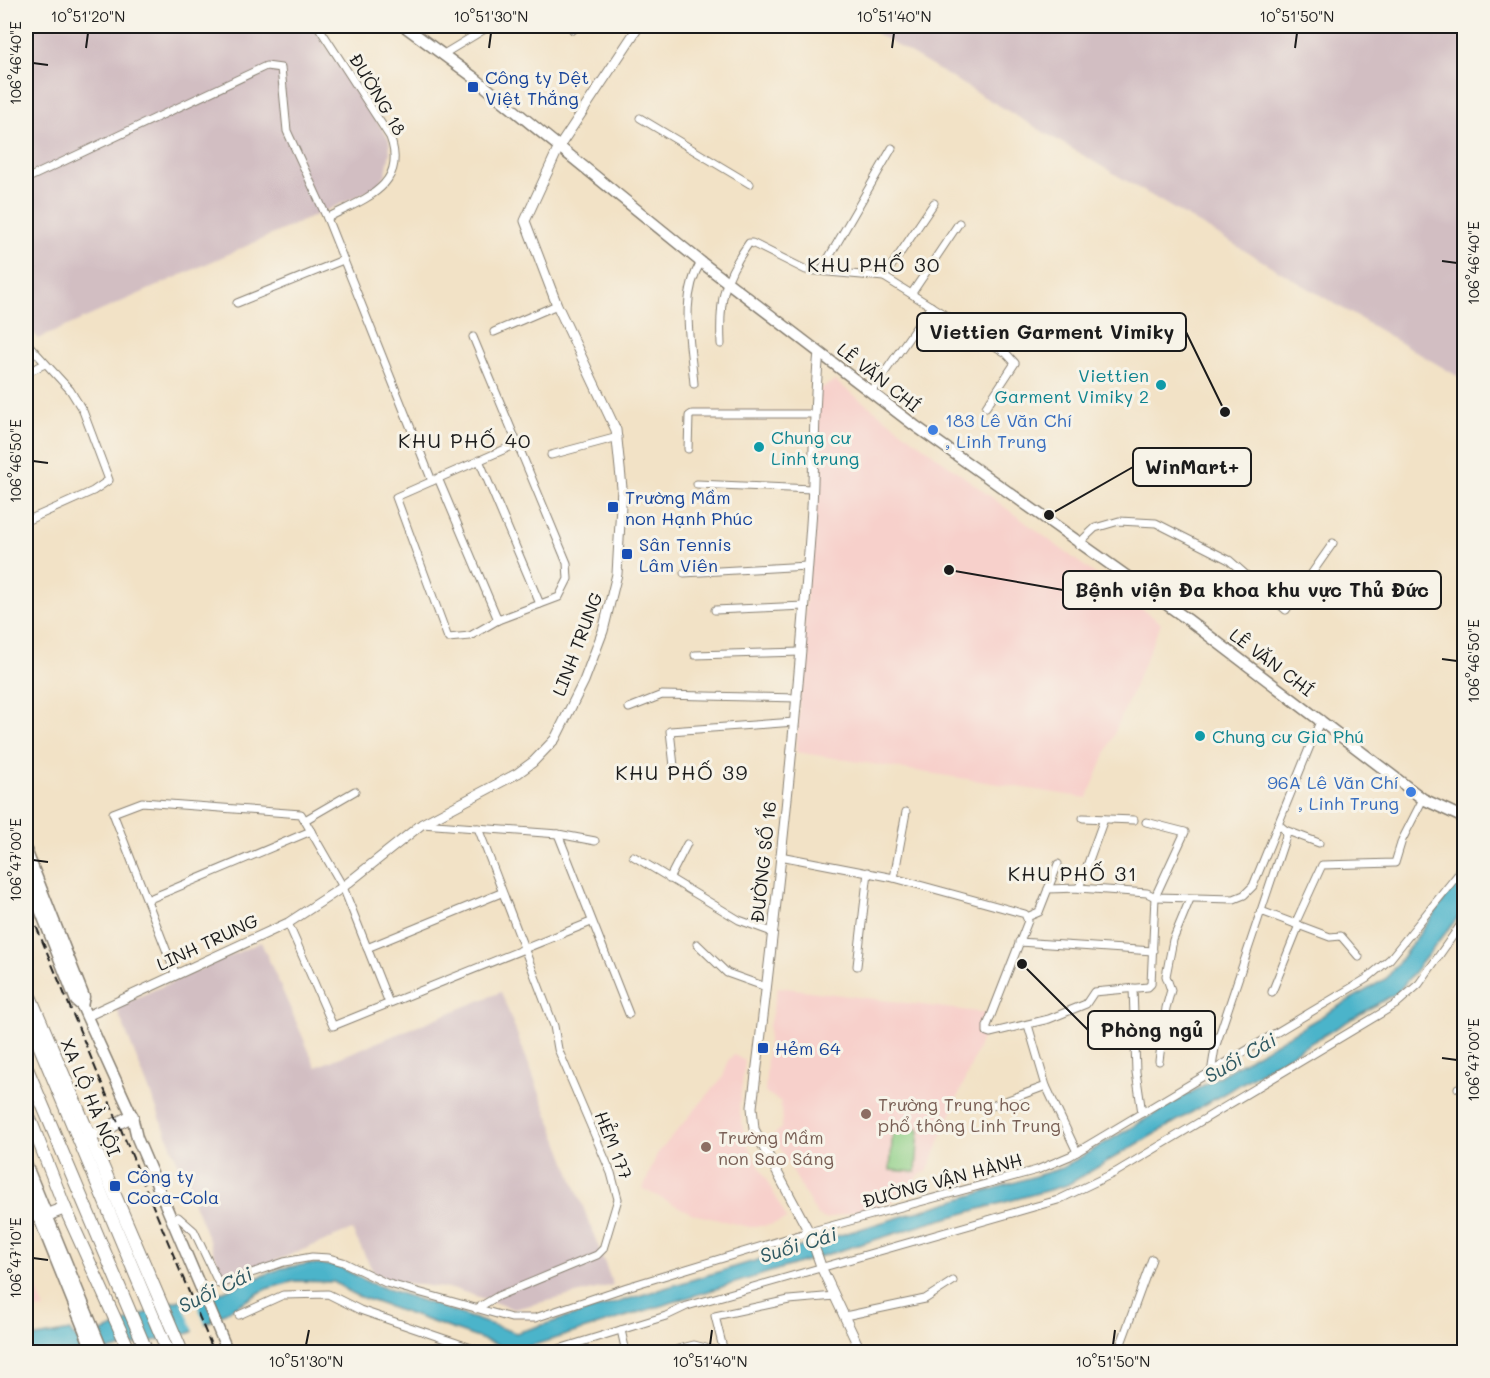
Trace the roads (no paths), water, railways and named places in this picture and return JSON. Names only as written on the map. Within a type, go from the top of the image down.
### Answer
[{"type":"highway","name":"XA LỘ HÀ NỘI","points":[[26,987],[84,1140]]},
{"type":"highway","name":"XA LỘ HÀ NỘI","points":[[26,1014],[84,1140],[145,1282],[182,1353]]},
{"type":"highway","points":[[26,1066],[147,1353]]},
{"type":"highway","points":[[26,1109],[65,1208],[130,1353]]},
{"type":"highway","points":[[84,1140],[132,1116]]},
{"type":"highway","points":[[43,1216],[65,1208]]},
{"type":"highway","name":"XA LỘ HÀ NỘI","points":[[145,1282],[168,1353]]},
{"type":"main road","name":"LÊ VĂN CHÍ","points":[[404,26],[701,262],[871,392],[1078,544],[1187,619],[1423,799],[1464,818]]},
{"type":"main road","points":[[26,850],[84,997],[85,1011]]},
{"type":"main road","points":[[26,874],[76,1001],[85,1011],[132,1116],[137,1138],[236,1353]]},
{"type":"main road","points":[[137,1132],[143,1134],[178,1217],[228,1353]]},
{"type":"main road","points":[[26,1164],[43,1216],[84,1320],[93,1353]]},
{"type":"main road","points":[[26,1186],[43,1216]]},
{"type":"main road","points":[[84,1320],[103,1353]]},
{"type":"street","name":"ĐƯỜNG 18","points":[[318,26],[390,137],[394,153],[391,174],[383,188],[327,219]]},
{"type":"street","points":[[442,55],[490,26]]},
{"type":"street","name":"LINH TRUNG","points":[[85,1011],[176,975],[288,923],[343,887],[422,824],[533,762],[555,739],[594,654],[614,594],[622,488],[618,437],[557,305],[525,221],[559,147],[639,26]]},
{"type":"street","points":[[26,179],[266,66],[281,68],[287,131],[327,219],[435,480],[498,620]]},
{"type":"street","points":[[640,118],[750,184]]},
{"type":"street","points":[[821,271],[892,148]]},
{"type":"street","points":[[884,277],[934,203]]},
{"type":"street","points":[[912,293],[959,223]]},
{"type":"street","points":[[722,344],[720,307],[727,281],[750,242],[806,270],[884,277],[1006,353],[1015,363],[986,407]]},
{"type":"street","points":[[237,303],[343,260]]},
{"type":"street","points":[[694,384],[688,294],[692,277],[701,262]]},
{"type":"street","points":[[494,332],[557,305]]},
{"type":"street","points":[[871,392],[931,306]]},
{"type":"street","points":[[473,336],[519,443],[567,563],[568,579],[559,597],[498,620],[470,636],[448,638],[396,497],[519,443]]},
{"type":"street","points":[[26,342],[70,390],[83,411],[109,480],[93,491],[26,521]]},
{"type":"street","name":"ĐƯỜNG SỐ 16","points":[[819,352],[813,414],[812,489],[798,698],[752,1107],[754,1129],[811,1236],[821,1265],[861,1353]]},
{"type":"street","points":[[26,373],[45,364]]},
{"type":"street","points":[[688,449],[689,416],[692,414],[813,414]]},
{"type":"street","points":[[550,455],[618,437]]},
{"type":"street","points":[[479,460],[540,604]]},
{"type":"street","points":[[697,484],[812,489]]},
{"type":"street","points":[[1078,544],[1095,528],[1119,521],[1156,523],[1229,560],[1286,610],[1333,543]]},
{"type":"street","points":[[684,573],[807,566]]},
{"type":"street","points":[[715,610],[804,606]]},
{"type":"street","points":[[695,655],[801,652]]},
{"type":"street","points":[[629,708],[662,695],[798,698]]},
{"type":"street","points":[[1048,890],[1079,888],[1190,899],[1234,899],[1244,895],[1253,886],[1321,719]]},
{"type":"street","points":[[674,766],[670,731],[795,722]]},
{"type":"street","points":[[304,820],[355,791]]},
{"type":"street","points":[[1272,992],[1322,865],[1395,863],[1402,840],[1423,799]]},
{"type":"street","points":[[176,975],[113,813],[142,802],[301,814],[343,887],[389,1003]]},
{"type":"street","points":[[894,878],[906,812]]},
{"type":"street","points":[[1083,818],[1134,820]]},
{"type":"street","points":[[1079,888],[1104,819]]},
{"type":"street","points":[[1027,917],[986,1030],[990,1033],[1028,1025],[1086,1004],[1094,992],[1151,984],[1155,897],[1185,832],[1146,822]]},
{"type":"street","points":[[422,824],[558,834],[595,841]]},
{"type":"street","points":[[1278,824],[1285,830],[1319,843]]},
{"type":"street","name":"HẺM 177","points":[[476,1309],[498,1296],[597,1255],[603,1250],[618,1199],[611,1173],[558,1049],[553,1023],[501,893],[478,828]]},
{"type":"street","points":[[1211,1073],[1215,1048],[1286,836],[1285,830]]},
{"type":"street","points":[[147,900],[311,831]]},
{"type":"street","points":[[558,834],[629,1014]]},
{"type":"street","points":[[669,879],[687,844]]},
{"type":"street","points":[[633,856],[739,920],[772,932]]},
{"type":"street","points":[[780,856],[894,878],[1012,910],[1027,917],[1039,912],[1058,864]]},
{"type":"street","name":"ĐƯỜNG VẬN HÀNH","points":[[178,1217],[194,1231],[219,1284],[284,1262],[312,1257],[329,1258],[344,1262],[386,1283],[511,1318],[535,1318],[627,1287],[1037,1170],[1077,1152],[1380,969],[1464,867]]},
{"type":"street","points":[[857,966],[868,872]]},
{"type":"street","points":[[367,948],[501,893]]},
{"type":"street","points":[[1159,1061],[1166,1008],[1171,990],[1166,976],[1173,940],[1190,899]]},
{"type":"street","points":[[1261,911],[1330,937],[1341,936],[1359,957]]},
{"type":"street","points":[[549,1353],[687,1306],[821,1265],[1048,1203],[1116,1172],[1395,1005],[1419,984],[1464,920]]},
{"type":"street","points":[[288,923],[333,1026],[591,922]]},
{"type":"street","points":[[1019,942],[1153,951]]},
{"type":"street","points":[[697,944],[727,973],[766,987]]},
{"type":"street","points":[[1133,988],[1132,1028],[1142,1113]]},
{"type":"street","points":[[1028,1025],[1046,1086],[1077,1152]]},
{"type":"street","points":[[989,1107],[1046,1086]]},
{"type":"street","points":[[1118,1353],[1152,1259]]},
{"type":"street","points":[[845,1316],[925,1299],[953,1281]]},
{"type":"street","points":[[239,1315],[283,1295],[300,1292],[328,1294],[360,1310],[483,1353]]},
{"type":"street","points":[[677,1353],[678,1349],[691,1345],[723,1353],[715,1316],[789,1300],[835,1296]]},
{"type":"street","points":[[621,1330],[626,1353]]},
{"type":"water","points":[[1464,873],[1464,910],[1398,992],[1067,1185],[929,1223],[524,1348],[501,1346],[355,1295],[334,1282],[295,1281],[266,1289],[190,1333],[102,1352],[26,1352],[26,1339],[70,1331],[80,1342],[171,1302],[219,1293],[282,1268],[308,1264],[338,1266],[370,1283],[516,1333],[1062,1168],[1387,978]]},
{"type":"railway","points":[[26,902],[214,1352]]},
{"type":"place","name":"Công ty Dệt Việt Thắng","points":[[473,87]]},
{"type":"place","name":"Viettien Garment Vimiky 2","points":[[1161,385]]},
{"type":"place","name":"Viettien Garment Vimiky","points":[[1225,412]]},
{"type":"place","name":"183 Lê Văn Chí , Linh Trung","points":[[933,430]]},
{"type":"place","name":"Chung cư Linh trung","points":[[759,447]]},
{"type":"place","name":"Trường Mầm non Hạnh Phúc","points":[[613,507]]},
{"type":"place","name":"WinMart+","points":[[1049,515]]},
{"type":"place","name":"Sân Tennis Lâm Viên","points":[[627,554]]},
{"type":"place","name":"Bệnh viện Đa khoa khu vực Thủ Đức","points":[[949,570]]},
{"type":"place","name":"Chung cư Gia Phú","points":[[1200,736]]},
{"type":"place","name":"96A Lê Văn Chí , Linh Trung","points":[[1411,792]]},
{"type":"place","name":"Phòng ngủ","points":[[1022,964]]},
{"type":"place","name":"Hẻm 64","points":[[763,1048]]},
{"type":"place","name":"Trường Trung học phổ thông Linh Trung","points":[[866,1114]]},
{"type":"place","name":"Trường Mầm non Sao Sáng","points":[[706,1147]]},
{"type":"place","name":"Công ty Coca-Cola","points":[[115,1186]]},
{"type":"district","name":"KHU PHỐ 30","points":[[874,264]]},
{"type":"district","name":"KHU PHỐ 40","points":[[465,440]]},
{"type":"district","name":"KHU PHỐ 39","points":[[682,772]]},
{"type":"district","name":"KHU PHỐ 31","points":[[1073,873]]},
{"type":"water label","name":"Suối Cái","points":[[1240,1057]]},
{"type":"water label","name":"Suối Cái","points":[[798,1244]]},
{"type":"water label","name":"Suối Cái","points":[[215,1289]]}]
